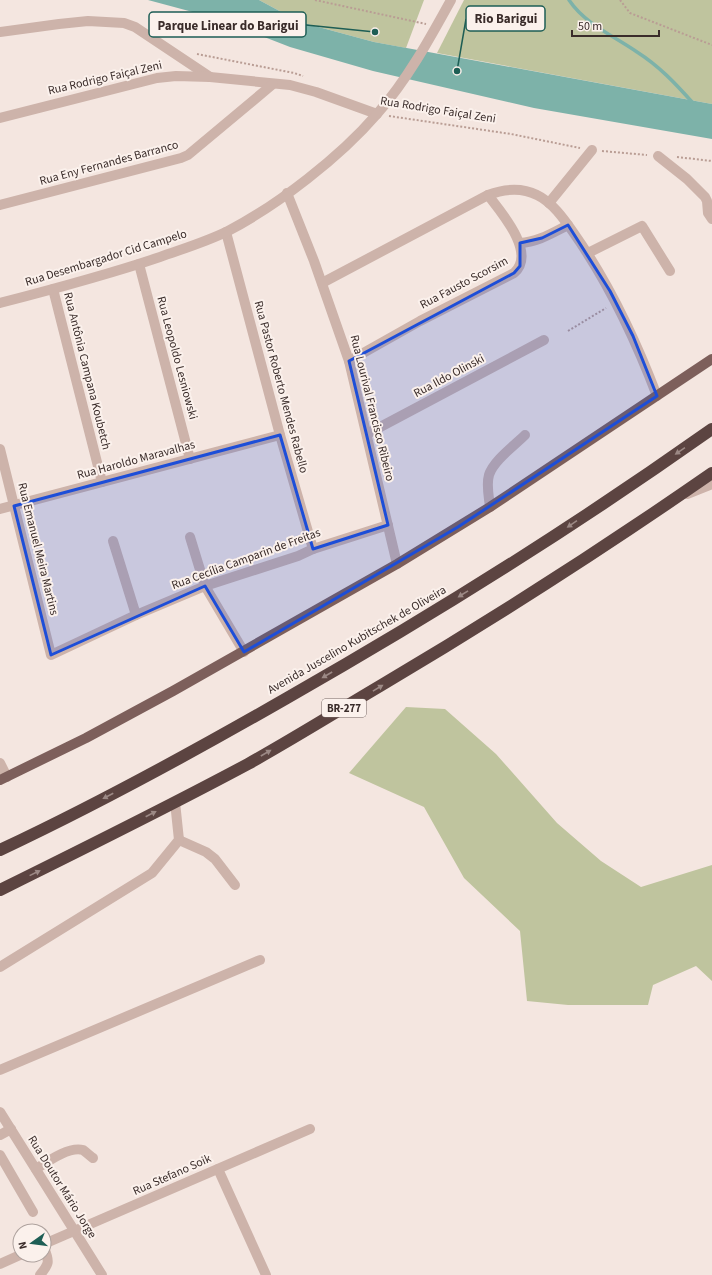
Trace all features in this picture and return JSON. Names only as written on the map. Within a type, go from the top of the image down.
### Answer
[{"type":"highway","name":"Avenida Juscelino Kubitschek de Oliveira","points":[[0,850],[80,811],[168,764],[347,663],[518,559],[612,497],[712,428]]},
{"type":"highway","name":"BR-277","points":[[0,890],[84,849],[269,752],[438,652],[583,560],[712,473]]},
{"type":"main road","points":[[2,778],[92,734],[244,652],[397,564],[490,507],[712,359]]},
{"type":"street","name":"Rua Desembargador Cid Campelo","points":[[0,303],[53,290],[183,249],[226,232],[288,193],[338,153],[377,114],[413,66],[451,0]]},
{"type":"street","points":[[0,32],[88,21],[124,23],[135,27],[210,76]]},
{"type":"street","name":"Rua Rodrigo Faiçal Zeni","points":[[0,118],[157,78],[176,76],[210,76],[302,88],[377,114]]},
{"type":"street","name":"Rua Eny Fernandes Barranco","points":[[0,205],[188,155],[273,84]]},
{"type":"street","points":[[549,203],[592,150]]},
{"type":"street","points":[[658,156],[687,179],[705,197],[707,201],[708,213],[712,219]]},
{"type":"street","points":[[322,283],[488,195],[501,190],[515,189],[527,191],[538,195],[549,203],[568,225],[588,253],[633,336],[657,396]]},
{"type":"street","name":"Rua Lourival Francisco Ribeiro","points":[[288,193],[322,283],[349,362],[397,564]]},
{"type":"street","name":"Rua Fausto Scorsim","points":[[349,362],[420,322],[514,273],[520,266],[520,243],[509,222],[488,195]]},
{"type":"street","points":[[520,243],[542,238],[568,225]]},
{"type":"street","points":[[588,253],[642,226],[670,271]]},
{"type":"street","name":"Rua Pastor Roberto Mendes Rabello","points":[[226,232],[280,436],[313,549]]},
{"type":"street","name":"Rua Leopoldo Lesniowski","points":[[139,264],[190,459]]},
{"type":"street","name":"Rua Antônia Campana Koubetch","points":[[53,290],[102,482]]},
{"type":"street","name":"Rua Ildo Olinski","points":[[367,434],[544,340]]},
{"type":"street","points":[[490,507],[488,483],[489,475],[494,465],[525,435]]},
{"type":"street","name":"Rua Haroldo Maravalhas","points":[[0,509],[280,436]]},
{"type":"street","name":"Rua Emanuel Meira Martins","points":[[0,449],[51,655]]},
{"type":"street","points":[[674,499],[712,484]]},
{"type":"street","name":"Rua Cecília Camparin de Freitas","points":[[51,655],[136,615],[205,586],[388,525]]},
{"type":"street","points":[[190,537],[205,586],[244,652]]},
{"type":"street","points":[[113,541],[136,615]]},
{"type":"street","points":[[0,764],[2,778]]},
{"type":"street","points":[[0,967],[152,873],[179,840],[175,802]]},
{"type":"street","points":[[179,840],[206,852],[215,858],[235,885]]},
{"type":"street","points":[[0,1070],[260,960]]},
{"type":"street","name":"Rua Doutor Mário Jorge","points":[[0,1112],[102,1275]]},
{"type":"street","name":"Rua Stefano Soik","points":[[52,1241],[310,1128]]},
{"type":"street","points":[[0,1135],[11,1129]]},
{"type":"street","points":[[36,1169],[60,1154],[72,1150],[82,1150],[93,1158]]},
{"type":"street","points":[[0,1155],[34,1212]]},
{"type":"street","points":[[218,1169],[266,1275]]},
{"type":"street","points":[[0,1264],[12,1259]]},
{"type":"street","points":[[40,1275],[48,1263]]},
{"type":"path","points":[[315,0],[437,26]]},
{"type":"path","points":[[620,0],[630,13],[712,45]]},
{"type":"path","points":[[191,53],[294,73],[308,78]]},
{"type":"path","name":"Rua Rodrigo Faiçal Zeni","points":[[377,114],[511,134],[592,150],[688,157],[712,161]]},
{"type":"path","points":[[568,331],[616,303]]},
{"type":"highlighted area","points":[[568,225],[610,291],[633,336],[657,396],[458,527],[244,652],[205,586],[51,655],[14,506],[280,435],[313,549],[388,525],[349,361],[514,273],[520,266],[520,243],[542,238]]},
{"type":"green space","points":[[259,0],[424,0],[406,48],[374,42],[300,22]]},
{"type":"green space","points":[[464,0],[712,0],[712,104],[437,53]]},
{"type":"green space","points":[[406,707],[445,709],[496,754],[557,823],[601,861],[641,887],[712,865],[712,981],[696,966],[653,985],[648,1005],[568,1005],[527,1001],[520,931],[464,878],[424,807],[349,773]]},
{"type":"water","points":[[148,0],[259,0],[300,22],[374,42],[712,104],[712,139],[534,108],[373,71],[290,47],[215,18]]},
{"type":"waterway","points":[[569,0],[591,23],[637,52],[660,69],[692,102]]},
{"type":"place","name":"Parque Linear do Barigui","points":[[375,32]]},
{"type":"place","name":"Rio Barigui","points":[[457,71]]}]
